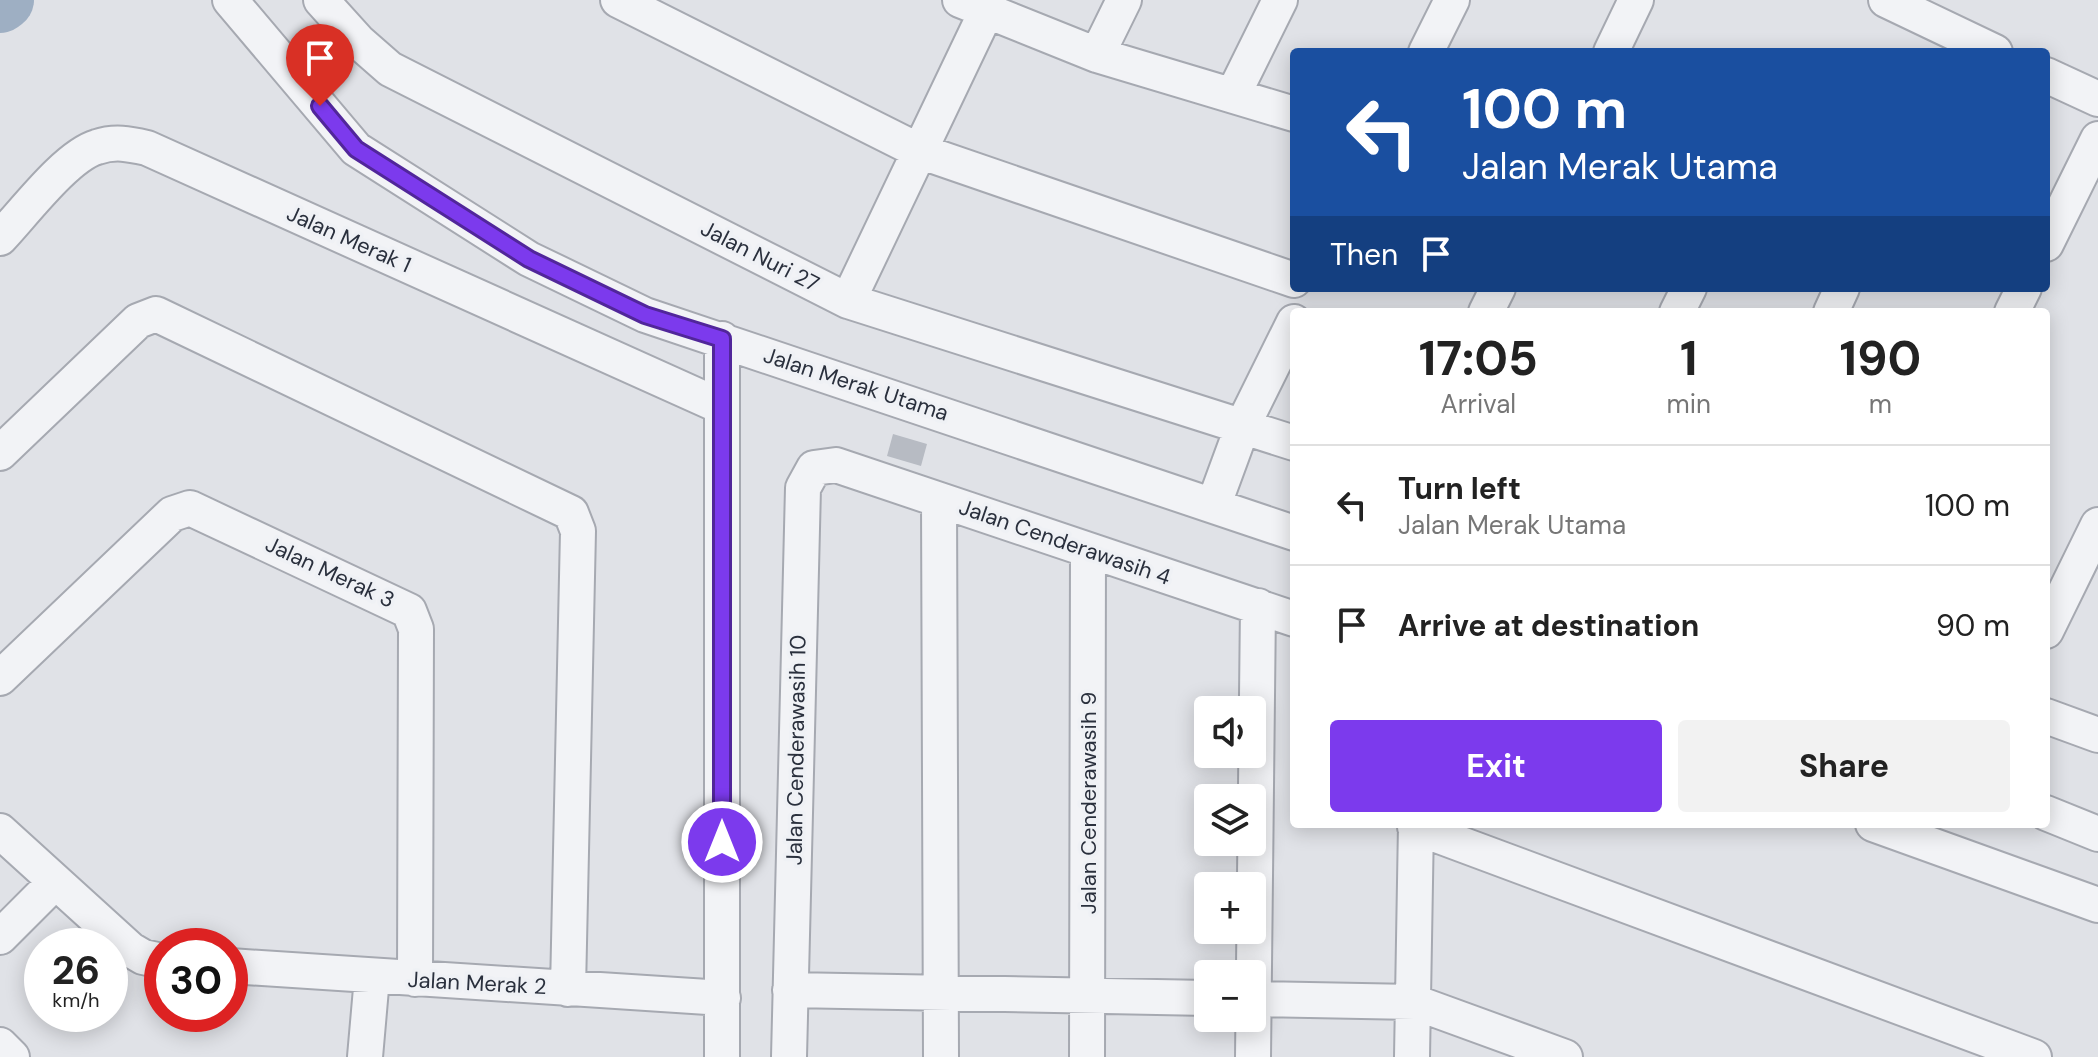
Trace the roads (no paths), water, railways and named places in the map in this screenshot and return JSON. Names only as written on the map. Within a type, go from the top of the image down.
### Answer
[{"type":"street","name":"Jalan Merak Utama","points":[[230,0],[356,149],[529,259],[645,315],[1290,532]]},
{"type":"street","name":"Jalan Nuri 27","points":[[321,0],[358,41],[390,69],[848,301],[1290,442]]},
{"type":"street","points":[[618,0],[919,151],[1290,279]]},
{"type":"street","points":[[1097,55],[1124,0]]},
{"type":"street","points":[[1233,95],[1280,0]]},
{"type":"street","points":[[1428,48],[1452,0]]},
{"type":"street","points":[[1613,48],[1636,0]]},
{"type":"street","points":[[1886,0],[1956,44]]},
{"type":"street","points":[[848,301],[919,151],[973,6],[1097,55],[1290,113]]},
{"type":"street","points":[[2050,77],[2098,99]]},
{"type":"street","name":"Jalan Merak 1","points":[[0,238],[72,163],[94,147],[121,142],[147,148],[720,406]]},
{"type":"street","points":[[2050,236],[2095,152]]},
{"type":"street","points":[[0,453],[138,321],[156,314],[571,513],[578,531],[568,989]]},
{"type":"street","points":[[1214,504],[1243,425],[1290,330]]},
{"type":"street","points":[[722,339],[722,1057]]},
{"type":"street","name":"Jalan Cenderawasih 4","points":[[836,465],[1290,618]]},
{"type":"street","name":"Jalan Cenderawasih 10","points":[[789,1057],[803,488],[814,468],[836,465]]},
{"type":"street","points":[[939,500],[944,993],[941,1057]]},
{"type":"street","name":"Jalan Merak 3","points":[[0,678],[180,509],[200,510],[409,611],[416,629],[415,979]]},
{"type":"street","points":[[2050,623],[2098,525]]},
{"type":"street","name":"Jalan Cenderawasih 9","points":[[1087,1057],[1088,550]]},
{"type":"street","points":[[1253,960],[1258,606]]},
{"type":"street","points":[[2050,717],[2098,735]]},
{"type":"street","points":[[2050,815],[2098,834]]},
{"type":"street","points":[[1412,1057],[1416,828]]},
{"type":"street","points":[[1424,828],[2034,1057]]},
{"type":"street","points":[[1884,828],[2098,905]]},
{"type":"street","points":[[0,831],[54,883],[131,950],[144,957]]},
{"type":"street","points":[[0,937],[54,883]]},
{"type":"street","name":"Jalan Merak 2","points":[[248,967],[723,998]]},
{"type":"street","points":[[365,1057],[372,977]]},
{"type":"street","points":[[790,990],[1194,998]]},
{"type":"street","points":[[1266,999],[1414,1002],[1565,1057]]},
{"type":"street","points":[[1253,1032],[1253,1057]]},
{"type":"street","points":[[0,1045],[12,1057]]},
{"type":"waterway","points":[[0,3],[4,0]]}]
